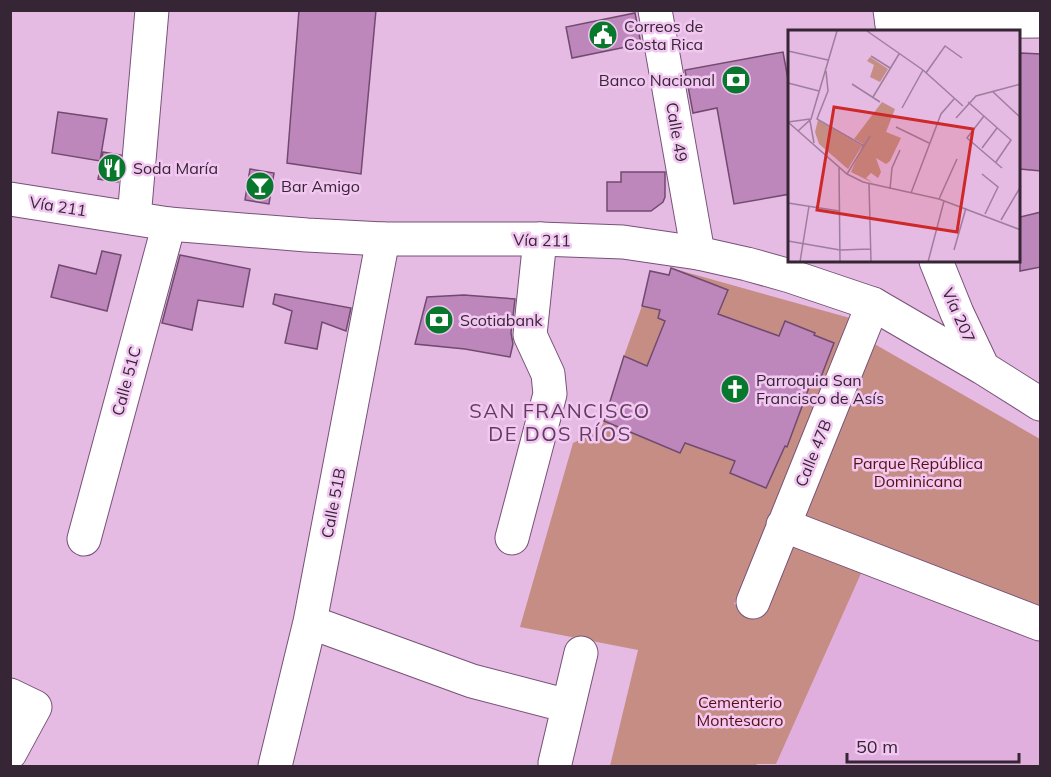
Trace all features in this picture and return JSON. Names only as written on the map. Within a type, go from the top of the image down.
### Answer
[{"type":"street","points":[[134,218],[152,10]]},
{"type":"street","name":"Calle 49","points":[[655,10],[698,253]]},
{"type":"street","points":[[892,22],[1041,21]]},
{"type":"street","name":"Vía 211","points":[[10,199],[170,224],[307,235],[623,242],[698,253],[768,270],[873,304],[1041,404]]},
{"type":"street","name":"Calle 51C","points":[[84,539],[170,224]]},
{"type":"street","name":"Calle 51B","points":[[275,766],[310,622],[383,238]]},
{"type":"street","points":[[512,538],[550,394],[548,374],[530,335],[540,239]]},
{"type":"street","name":"Vía 207","points":[[925,262],[928,288],[940,343]]},
{"type":"street","name":"Vía 207","points":[[936,262],[983,368]]},
{"type":"street","name":"Calle 47B","points":[[753,603],[873,304]]},
{"type":"street","points":[[783,525],[1041,624]]},
{"type":"street","points":[[310,622],[472,681],[568,706]]},
{"type":"street","points":[[555,763],[581,652]]},
{"type":"street","points":[[10,695],[35,707],[10,753]]},
{"type":"shaded area","points":[[863,569],[1040,634],[1040,766],[782,766],[776,764]]},
{"type":"green space","name":"Cementerio Montesacro","points":[[671,268],[850,318],[734,604],[761,616],[795,539],[863,569],[776,764],[610,766],[638,650],[520,627],[573,443],[600,430],[604,421],[679,453],[641,364],[624,356],[642,306],[660,310],[658,318],[710,332],[728,290]],"holes":[[[745,438],[772,475],[766,488],[730,473]]]},
{"type":"green space","name":"Parque República Dominicana","points":[[871,342],[1040,439],[1040,616],[796,521]]},
{"type":"building","points":[[299,10],[376,10],[361,174],[287,163]]},
{"type":"building","name":"Correos de Costa Rica","points":[[635,13],[641,44],[572,58],[566,27]]},
{"type":"building","points":[[783,52],[788,79],[788,194],[734,204],[717,108],[693,113],[685,70]]},
{"type":"building","points":[[1021,53],[1041,54],[1041,171],[1021,169]]},
{"type":"building","points":[[58,112],[107,119],[100,161],[52,153]]},
{"type":"building","name":"Soda María","points":[[103,152],[121,155],[118,182],[98,179]]},
{"type":"building","name":"Bar Amigo","points":[[250,169],[274,173],[269,204],[245,200]]},
{"type":"building","points":[[621,172],[665,172],[663,202],[651,211],[607,211],[607,182],[621,182]]},
{"type":"building","points":[[1041,212],[1041,267],[1020,271],[1021,262],[1021,217]]},
{"type":"building","points":[[102,251],[121,255],[107,311],[51,297],[59,265],[96,274]]},
{"type":"building","points":[[180,255],[250,269],[243,307],[198,300],[192,330],[162,323]]},
{"type":"building","points":[[671,268],[728,290],[718,314],[779,336],[785,321],[834,343],[821,377],[814,374],[787,447],[785,446],[766,488],[730,473],[735,461],[685,443],[680,453],[604,421],[624,356],[647,366],[665,321],[658,318],[660,310],[642,306],[650,271],[669,275]]},
{"type":"building","points":[[275,294],[351,308],[346,331],[322,322],[317,349],[285,343],[292,311],[273,304]]},
{"type":"building","points":[[464,295],[515,299],[511,333],[513,344],[510,357],[465,349],[415,344],[427,297]]},
{"type":"place","name":"Correos de Costa Rica","points":[[603,35]]},
{"type":"place","name":"Banco Nacional","points":[[736,80]]},
{"type":"place","name":"Soda María","points":[[112,168]]},
{"type":"place","name":"Bar Amigo","points":[[260,186]]},
{"type":"place","name":"Scotiabank","points":[[439,320]]},
{"type":"place","name":"Parroquia San Francisco de Asís","points":[[735,389]]},
{"type":"district","name":"SAN FRANCISCO DE DOS RÍOS","points":[[560,422]]}]
